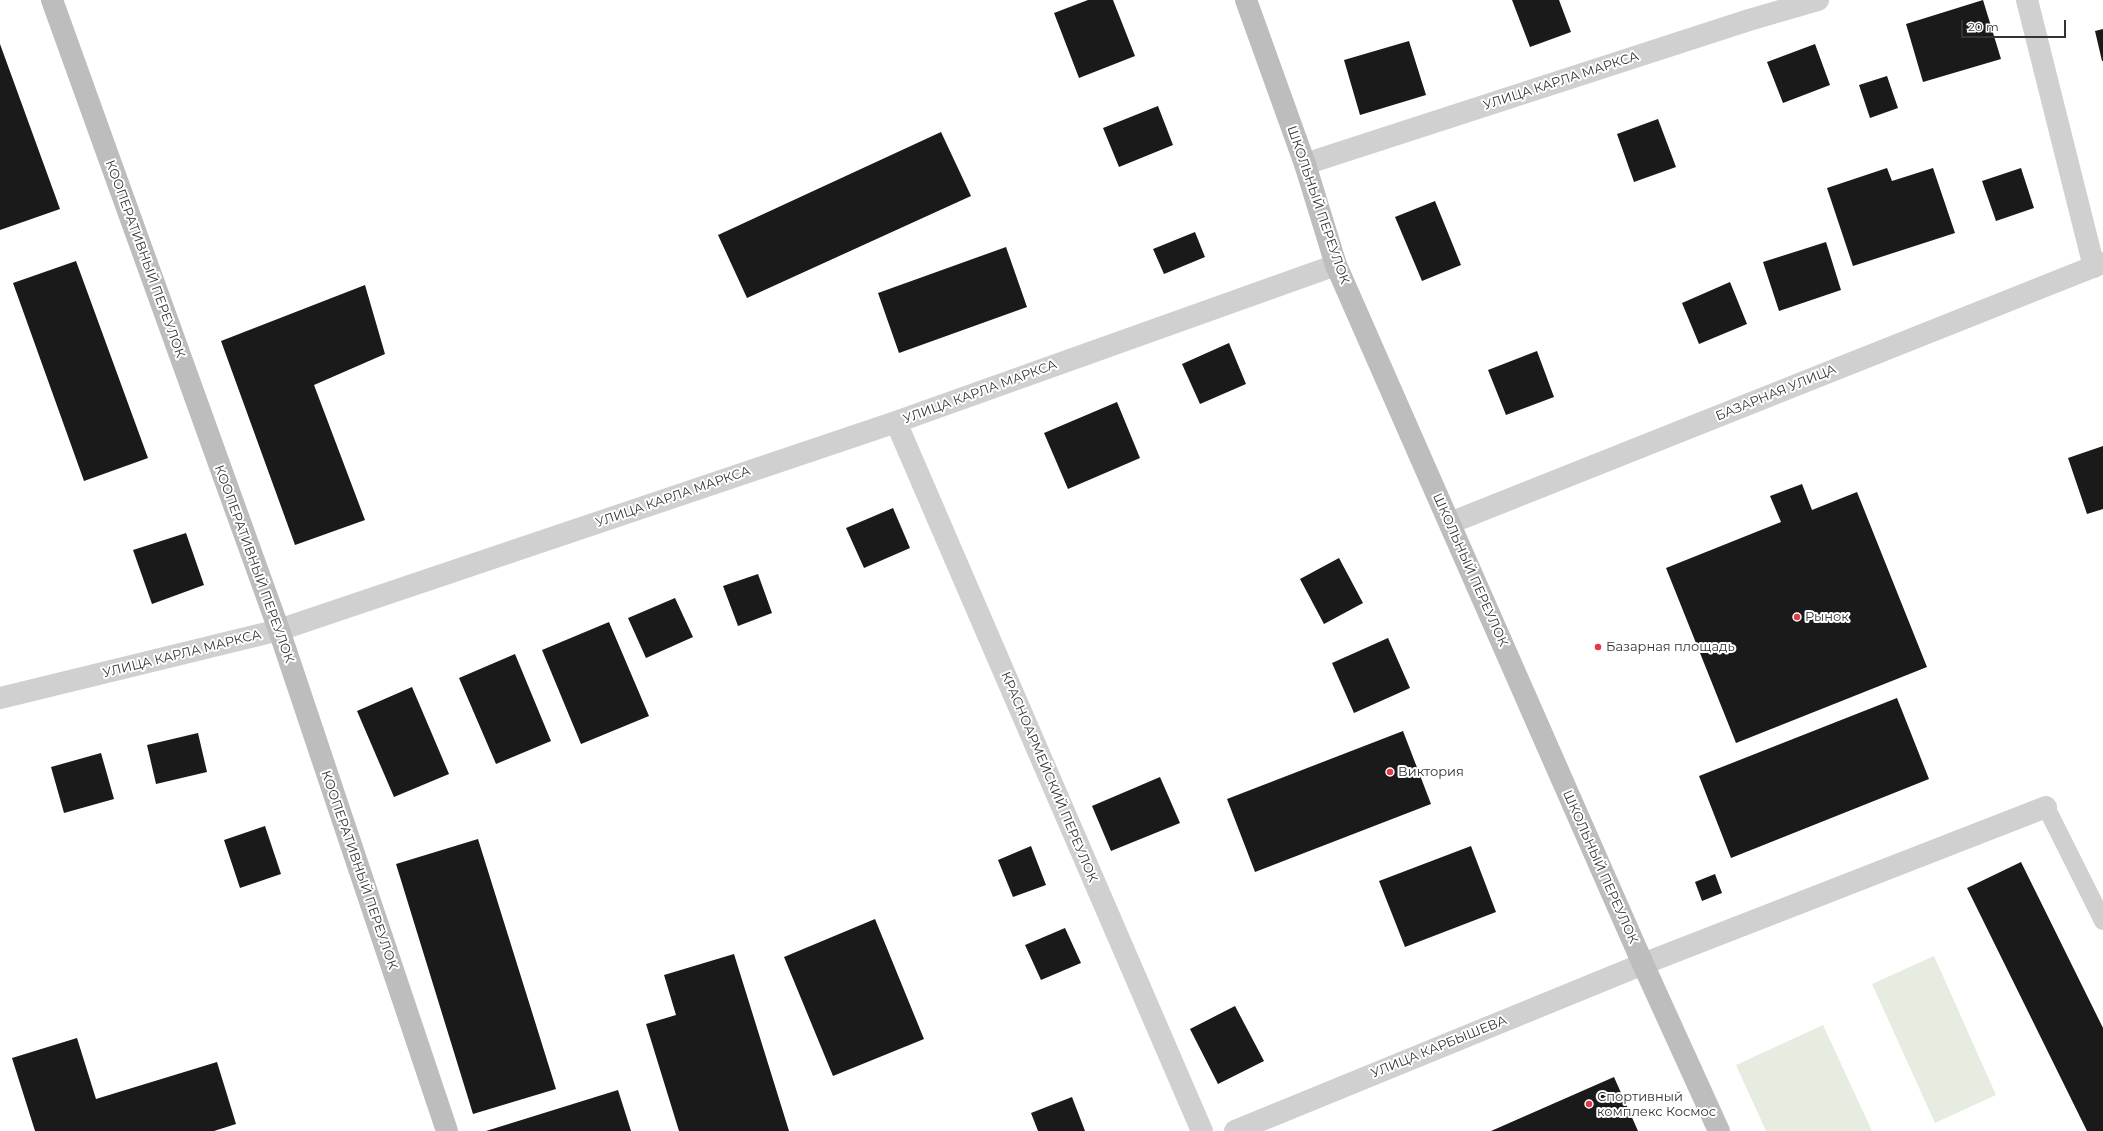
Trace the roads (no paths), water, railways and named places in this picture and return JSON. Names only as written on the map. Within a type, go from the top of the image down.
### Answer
[{"type":"street","name":"КООПЕРАТИВНЫЙ ПЕРЕУЛОК","points":[[52,0],[278,630],[447,1131]]},
{"type":"street","name":"ШКОЛЬНЫЙ ПЕРЕУЛОК","points":[[1246,0],[1305,164],[1336,265],[1643,964],[1719,1131]]},
{"type":"street","name":"УЛИЦА КАРЛА МАРКСА","points":[[1305,164],[1749,20],[1818,0]]},
{"type":"street","points":[[2027,0],[2098,265]]},
{"type":"street","name":"УЛИЦА КАРЛА МАРКСА","points":[[0,698],[278,630],[896,422],[1336,265]]},
{"type":"street","name":"БАЗАРНАЯ УЛИЦА","points":[[1450,523],[2098,265]]},
{"type":"street","name":"КРАСНОАРМЕЙСКИЙ ПЕРЕУЛОК","points":[[896,422],[1202,1131]]},
{"type":"street","name":"УЛИЦА КАРБЫШЕВА","points":[[1236,1131],[1643,964],[2046,807]]},
{"type":"lane","points":[[2046,807],[2103,921]]},
{"type":"place","name":"Рынок","points":[[1797,617]]},
{"type":"place","name":"Базарная площадь","points":[[1598,647]]},
{"type":"place","name":"Виктория","points":[[1390,772]]},
{"type":"place","name":"Спортивный комплекс Космос","points":[[1589,1104]]}]
